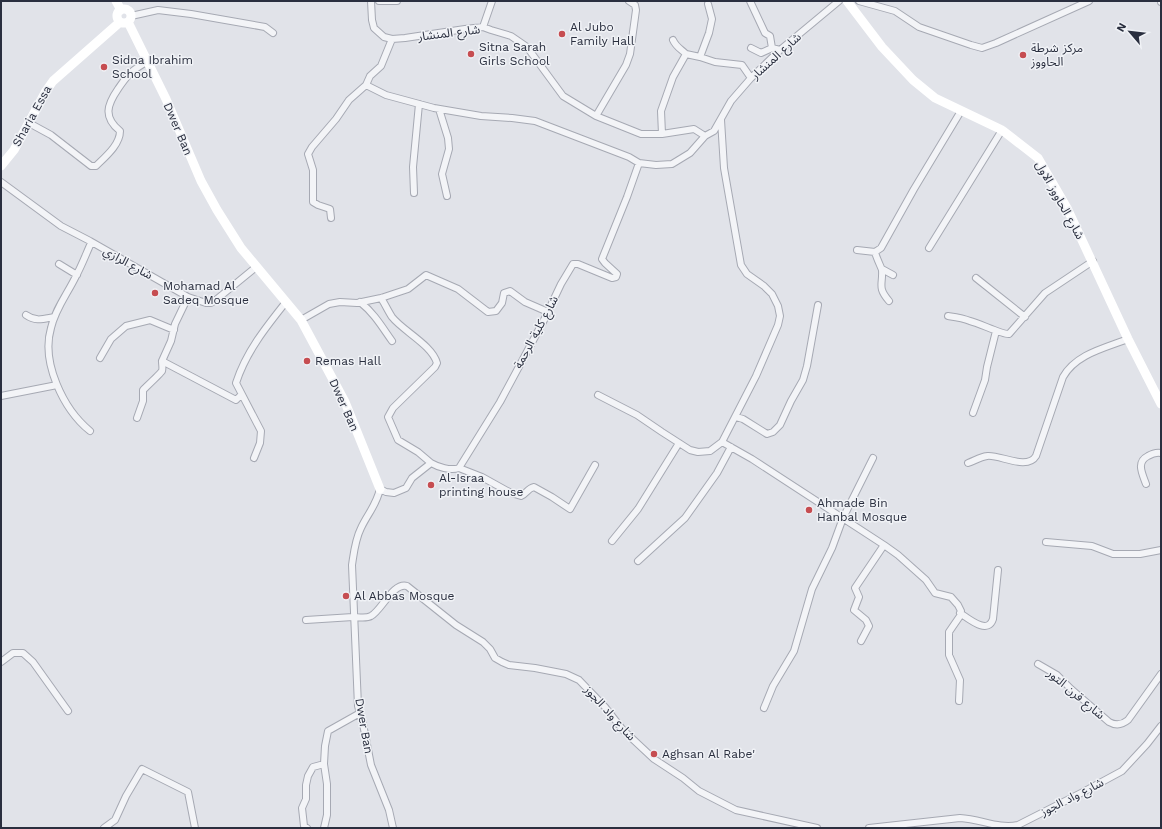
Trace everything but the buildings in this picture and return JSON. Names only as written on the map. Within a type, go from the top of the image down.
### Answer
[{"type":"street","points":[[116,1],[121,10],[118,16],[126,20],[158,10],[191,14],[265,27],[273,33]]},
{"type":"street","points":[[331,218],[330,209],[313,202],[313,170],[308,154],[349,100],[366,85],[370,76],[381,66],[392,38],[384,37],[374,28],[371,1]]},
{"type":"street","points":[[379,1],[397,1]]},
{"type":"street","points":[[483,27],[492,1]]},
{"type":"street","points":[[596,116],[624,71],[628,59],[636,10],[635,5],[629,1]]},
{"type":"street","points":[[750,1],[765,33],[770,36],[772,48]]},
{"type":"street","name":"شارع المنشار","points":[[366,85],[386,95],[439,109],[481,116],[535,121],[629,157],[639,163],[656,165],[672,164],[690,153],[705,136],[714,131],[731,101],[751,78],[780,50],[839,1]]},
{"type":"street","name":"شارع الحاووز الاول","points":[[847,1],[882,46],[913,80],[935,98],[1002,130],[1038,158],[1067,208],[1128,339],[1161,404]]},
{"type":"street","points":[[859,1],[895,11],[919,27],[982,48],[996,44],[1089,1]]},
{"type":"street","points":[[700,57],[712,20],[708,4]]},
{"type":"street","name":"Dwer Ban","points":[[126,20],[166,99],[201,181],[224,221],[241,248],[301,320],[345,402],[380,489],[376,503],[360,529],[354,547],[352,565],[360,713],[364,724],[371,765],[389,810],[392,828]]},
{"type":"street","name":"Sharia Essa","points":[[1,166],[10,156],[44,93],[53,81],[126,20]]},
{"type":"street","name":"شارع المنشار","points":[[392,38],[405,38],[483,27],[511,36],[527,47],[563,96],[596,116],[641,134],[662,134],[694,129],[705,136]]},
{"type":"street","points":[[673,40],[676,46],[686,54],[715,62],[742,65],[751,78]]},
{"type":"street","points":[[751,48],[761,53],[772,48],[780,50]]},
{"type":"street","points":[[662,134],[661,111],[672,77],[686,54]]},
{"type":"street","points":[[29,123],[51,135],[91,166],[96,166],[111,151],[120,136],[120,131],[114,126],[108,110],[112,98],[128,75],[133,70],[148,61]]},
{"type":"street","points":[[414,193],[413,167],[419,104]]},
{"type":"street","points":[[439,109],[448,138],[449,149],[442,174],[447,196]]},
{"type":"street","points":[[857,250],[875,252],[881,248],[914,189],[961,111]]},
{"type":"street","points":[[598,395],[637,415],[690,450],[701,452],[710,451],[722,442],[756,376],[778,325],[780,312],[775,299],[768,290],[760,282],[747,274],[741,265],[724,168],[721,120]]},
{"type":"street","points":[[929,248],[1002,130]]},
{"type":"street","name":"شارع كلية الرحمة","points":[[458,468],[500,402],[548,312],[561,284],[573,264],[578,264],[612,278],[616,277],[617,274],[604,263],[602,259],[627,198],[639,163]]},
{"type":"street","name":"شارع الرازي","points":[[1,182],[61,226],[188,297],[206,303],[211,303],[256,267]]},
{"type":"street","points":[[90,431],[80,423],[66,403],[57,385],[51,366],[49,345],[50,329],[54,317],[77,275],[91,242]]},
{"type":"street","points":[[875,252],[878,263],[882,269],[893,274]]},
{"type":"street","points":[[948,316],[969,320],[1005,335],[1011,333],[1046,293],[1093,261]]},
{"type":"street","points":[[59,264],[77,275]]},
{"type":"street","points":[[882,269],[880,285],[884,295],[889,301]]},
{"type":"street","points":[[301,320],[329,304],[340,302],[360,302],[381,298],[408,289],[426,275],[458,289],[488,312],[496,311],[502,303],[504,293],[510,291],[525,302],[548,312]]},
{"type":"street","points":[[976,278],[1025,317]]},
{"type":"street","points":[[137,418],[144,401],[143,390],[163,369],[162,361],[172,341],[175,324],[188,297]]},
{"type":"street","points":[[381,298],[393,318],[422,344],[437,363],[435,367],[393,408],[388,417],[398,440],[418,452],[430,463],[453,470],[458,468],[482,477],[511,493],[521,496],[531,488],[534,488],[552,497],[570,509],[595,464]]},
{"type":"street","points":[[254,458],[260,443],[261,431],[236,383],[241,366],[257,339],[286,302]]},
{"type":"street","points":[[360,302],[367,307],[392,341]]},
{"type":"street","points":[[736,417],[767,434],[773,432],[780,425],[806,373],[818,305]]},
{"type":"street","points":[[26,315],[32,320],[54,317]]},
{"type":"street","points":[[100,358],[110,339],[126,326],[150,320],[174,330]]},
{"type":"street","points":[[973,413],[985,380],[996,331]]},
{"type":"street","points":[[968,463],[988,456],[1026,462],[1033,460],[1036,456],[1063,377],[1067,371],[1075,362],[1083,357],[1128,339]]},
{"type":"street","points":[[162,361],[236,400],[241,395]]},
{"type":"street","points":[[1,396],[57,385]]},
{"type":"street","points":[[722,442],[884,545],[898,555],[926,580],[935,593],[954,599],[958,605],[960,614],[950,629],[949,655],[960,680],[959,700]]},
{"type":"street","points":[[612,541],[638,509],[679,443]]},
{"type":"street","points":[[638,560],[685,518],[717,472],[731,447]]},
{"type":"street","points":[[1146,484],[1140,463],[1147,456],[1155,452],[1161,452]]},
{"type":"street","points":[[764,708],[773,686],[794,651],[812,589],[832,548],[843,518],[873,458]]},
{"type":"street","points":[[380,489],[386,492],[394,493],[406,488],[412,478],[430,463]]},
{"type":"street","points":[[1046,542],[1092,546],[1113,554],[1140,554],[1161,550]]},
{"type":"street","points":[[861,640],[869,626],[866,620],[854,610],[860,597],[855,588],[884,545]]},
{"type":"street","points":[[960,614],[983,626],[988,626],[991,623],[993,619],[998,570]]},
{"type":"street","name":"شارع واد الجوز","points":[[306,620],[354,617],[368,618],[372,616],[397,587],[403,585],[407,586],[456,625],[483,642],[490,649],[495,658],[502,662],[509,665],[566,674],[579,680],[605,707],[622,730],[654,759],[683,778],[699,791],[736,810],[817,828]]},
{"type":"street","points":[[1,662],[13,653],[23,653],[33,662],[68,711]]},
{"type":"street","name":"شارع قرن التور","points":[[1038,664],[1057,675],[1109,722],[1115,725],[1122,724],[1128,720],[1161,674]]},
{"type":"street","points":[[324,828],[327,815],[327,784],[324,764],[328,731],[360,713]]},
{"type":"street","name":"شارع واد الجوز","points":[[869,828],[960,818],[997,826],[1008,827],[1018,825],[1122,771],[1147,744],[1161,726]]},
{"type":"street","points":[[307,828],[304,826],[302,808],[306,799],[307,780],[313,766],[324,764]]},
{"type":"street","points":[[104,828],[115,820],[126,796],[142,769],[188,792],[195,828]]},
{"type":"place","name":"Al Jubo Family Hall","points":[[562,34]]},
{"type":"place","name":"Sitna Sarah Girls School","points":[[471,54]]},
{"type":"place","name":"مركز شرطة الحاووز","points":[[1023,55]]},
{"type":"place","name":"Sidna Ibrahim School","points":[[104,67]]},
{"type":"place","name":"Mohamad Al Sadeq Mosque","points":[[155,293]]},
{"type":"place","name":"Remas Hall","points":[[307,361]]},
{"type":"place","name":"Al-Israa printing house","points":[[431,485]]},
{"type":"place","name":"Ahmade Bin Hanbal Mosque","points":[[809,510]]},
{"type":"place","name":"Al Abbas Mosque","points":[[346,596]]},
{"type":"place","name":"Aghsan Al Rabe'","points":[[654,754]]}]
